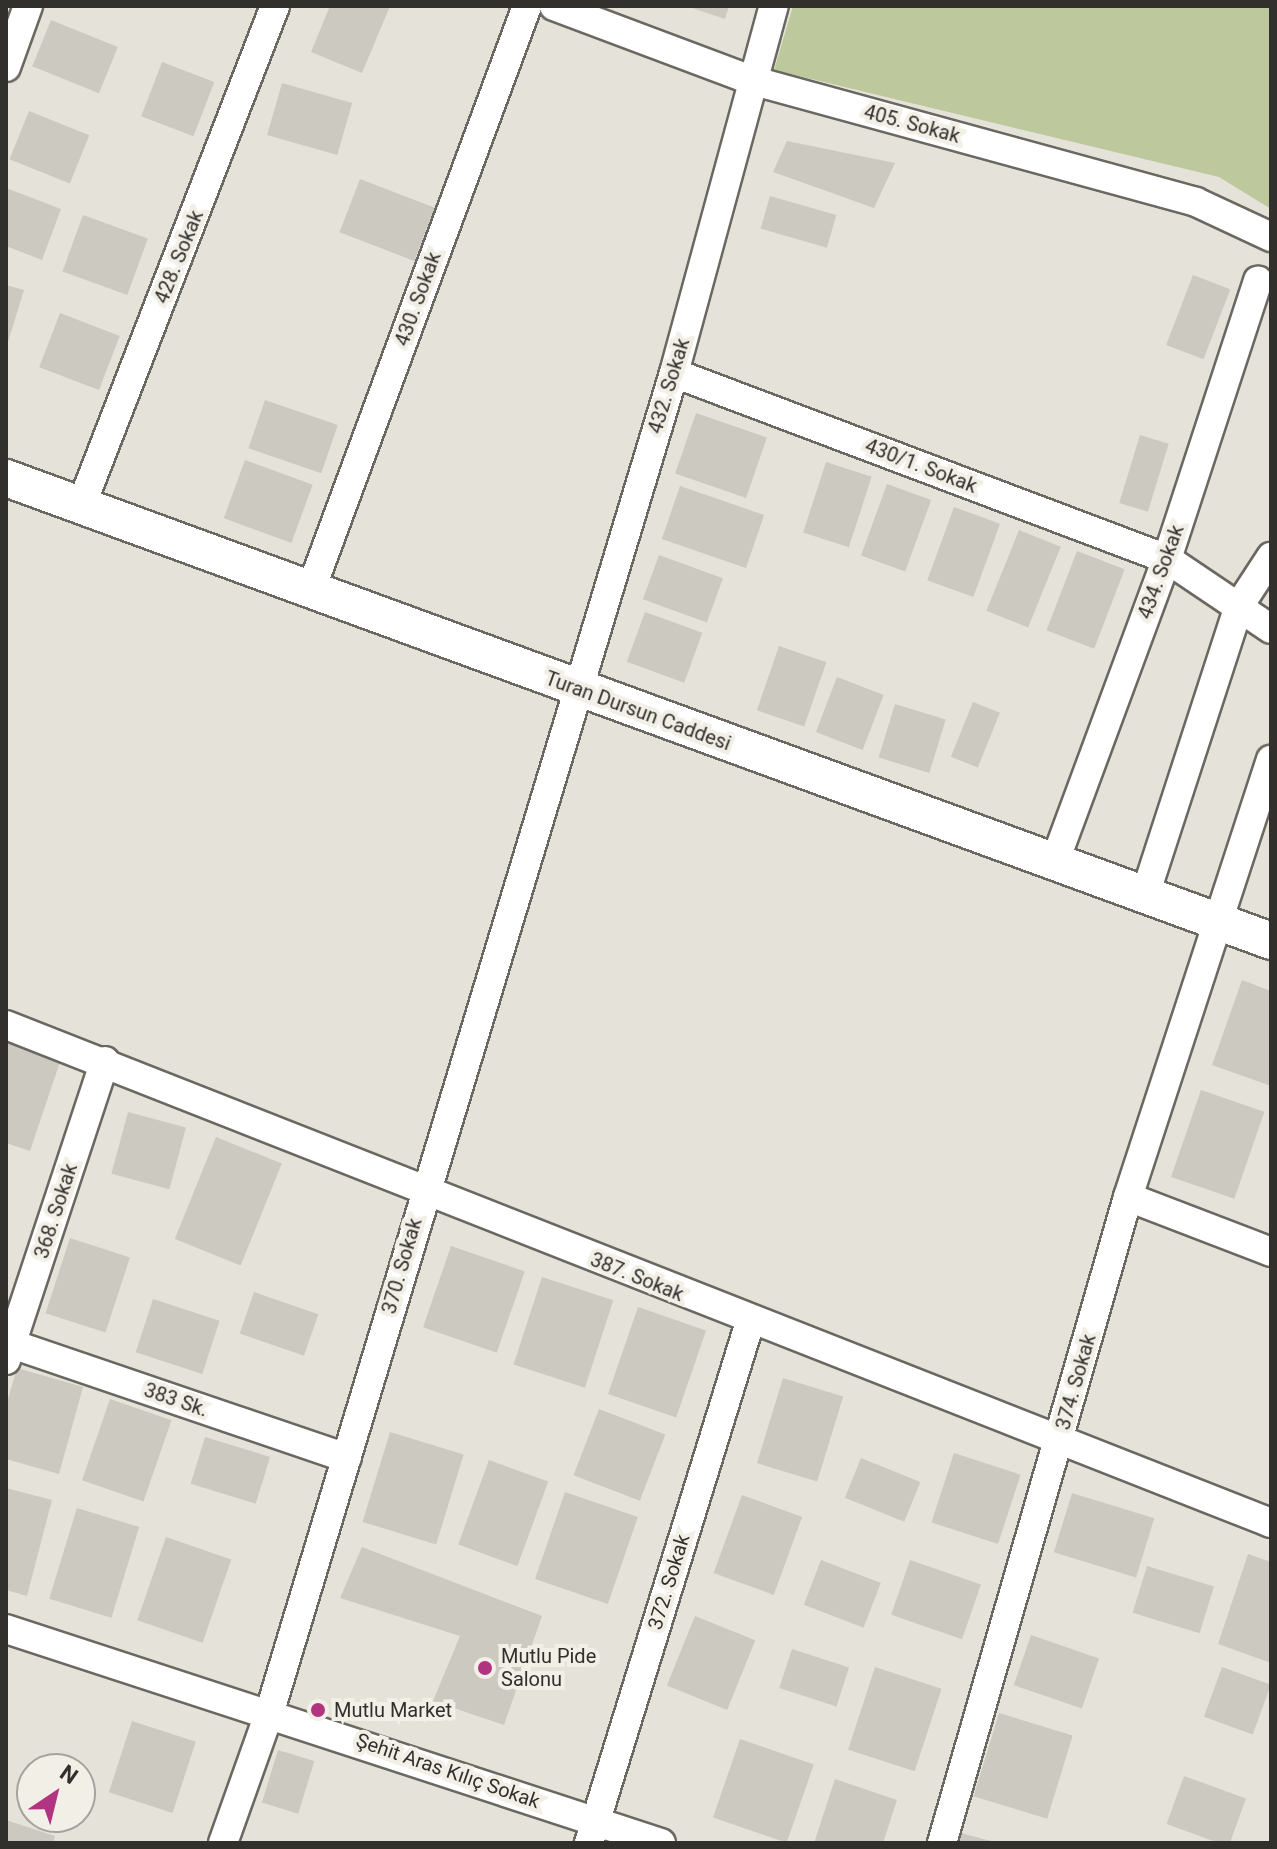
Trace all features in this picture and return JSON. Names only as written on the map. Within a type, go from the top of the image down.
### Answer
[{"type":"street","points":[[6,67],[28,6]]},
{"type":"street","name":"428. Sokak","points":[[81,506],[275,6]]},
{"type":"street","name":"430. Sokak","points":[[310,592],[527,6]]},
{"type":"street","name":"405. Sokak","points":[[554,6],[754,81],[1196,202],[1271,237]]},
{"type":"street","name":"432. Sokak","points":[[576,688],[674,373],[774,6]]},
{"type":"street","name":"434. Sokak","points":[[1055,861],[1167,559],[1258,281]]},
{"type":"street","name":"430/1. Sokak","points":[[674,373],[1167,559],[1271,629]]},
{"type":"street","name":"Turan Dursun Caddesi","points":[[6,478],[310,592],[1271,941]]},
{"type":"street","points":[[1145,895],[1239,606],[1271,557]]},
{"type":"street","name":"370. Sokak","points":[[223,1843],[270,1711],[347,1458],[423,1191],[576,688]]},
{"type":"street","name":"374. Sokak","points":[[942,1843],[1128,1197],[1271,760]]},
{"type":"street","name":"387. Sokak","points":[[6,1025],[105,1061],[750,1322],[1271,1523]]},
{"type":"street","name":"368. Sokak","points":[[8,1349],[105,1061]]},
{"type":"street","points":[[1128,1197],[1271,1252]]},
{"type":"street","name":"372. Sokak","points":[[592,1832],[750,1322]]},
{"type":"street","name":"383 Sk.","points":[[8,1349],[347,1458]]},
{"type":"street","name":"Şehit Aras Kılıç Sokak","points":[[6,1629],[270,1711],[592,1832],[661,1843]]},
{"type":"green space","points":[[793,6],[1271,6],[1271,209],[1219,177],[774,70]]},
{"type":"building","points":[[330,6],[390,6],[362,73],[311,52]]},
{"type":"building","points":[[686,6],[729,6],[725,19]]},
{"type":"building","points":[[51,20],[118,47],[99,93],[32,66]]},
{"type":"building","points":[[162,62],[214,82],[193,136],[141,116]]},
{"type":"building","points":[[282,83],[352,103],[337,155],[267,135]]},
{"type":"building","points":[[29,111],[89,135],[70,184],[10,159]]},
{"type":"building","points":[[787,141],[895,163],[874,208],[773,172]]},
{"type":"building","points":[[360,179],[435,208],[414,261],[340,232]]},
{"type":"building","points":[[6,188],[61,209],[42,260],[6,246]]},
{"type":"building","points":[[770,196],[836,215],[827,248],[761,229]]},
{"type":"building","points":[[83,215],[148,239],[127,295],[62,271]]},
{"type":"building","points":[[1193,275],[1230,289],[1203,359],[1166,345]]},
{"type":"building","points":[[6,285],[24,290],[7,345],[6,345]]},
{"type":"building","points":[[60,313],[120,336],[99,390],[39,367]]},
{"type":"building","points":[[265,400],[338,425],[321,473],[248,448]]},
{"type":"building","points":[[696,413],[767,437],[746,498],[675,474]]},
{"type":"building","points":[[1140,435],[1169,444],[1148,512],[1119,503]]},
{"type":"building","points":[[245,460],[313,485],[291,543],[224,518]]},
{"type":"building","points":[[826,462],[872,477],[849,547],[803,532]]},
{"type":"building","points":[[887,484],[931,500],[905,571],[861,555]]},
{"type":"building","points":[[680,486],[764,515],[746,568],[662,539]]},
{"type":"building","points":[[954,507],[1000,524],[973,597],[927,580]]},
{"type":"building","points":[[1019,530],[1061,547],[1028,628],[986,611]]},
{"type":"building","points":[[1077,551],[1125,569],[1094,649],[1047,630]]},
{"type":"building","points":[[659,555],[723,578],[707,622],[643,599]]},
{"type":"building","points":[[645,612],[702,633],[684,683],[627,662]]},
{"type":"building","points":[[779,646],[826,662],[804,727],[757,710]]},
{"type":"building","points":[[837,677],[884,695],[863,750],[816,732]]},
{"type":"building","points":[[973,702],[1000,713],[978,768],[951,757]]},
{"type":"building","points":[[895,704],[946,719],[929,773],[879,758]]},
{"type":"building","points":[[1242,980],[1271,991],[1271,1086],[1212,1065]]},
{"type":"building","points":[[6,1037],[62,1056],[30,1151],[6,1143]]},
{"type":"building","points":[[1201,1090],[1264,1112],[1234,1199],[1171,1177]]},
{"type":"building","points":[[128,1112],[186,1128],[169,1189],[111,1174]]},
{"type":"building","points":[[216,1137],[282,1164],[241,1266],[175,1239]]},
{"type":"building","points":[[70,1238],[130,1257],[106,1333],[46,1313]]},
{"type":"building","points":[[451,1246],[525,1271],[497,1353],[423,1327]]},
{"type":"building","points":[[542,1277],[613,1300],[585,1388],[514,1364]]},
{"type":"building","points":[[254,1292],[318,1314],[304,1356],[240,1334]]},
{"type":"building","points":[[153,1299],[220,1321],[202,1374],[136,1352]]},
{"type":"building","points":[[638,1307],[706,1330],[676,1417],[608,1394]]},
{"type":"building","points":[[17,1368],[83,1387],[59,1474],[6,1459],[6,1406]]},
{"type":"building","points":[[783,1378],[843,1396],[817,1482],[757,1463]]},
{"type":"building","points":[[110,1399],[171,1420],[143,1501],[82,1480]]},
{"type":"building","points":[[599,1409],[665,1434],[640,1501],[574,1475]]},
{"type":"building","points":[[390,1432],[464,1455],[436,1544],[363,1522]]},
{"type":"building","points":[[205,1437],[270,1457],[256,1504],[191,1484]]},
{"type":"building","points":[[954,1453],[1021,1475],[998,1544],[931,1522]]},
{"type":"building","points":[[861,1458],[920,1482],[904,1522],[845,1498]]},
{"type":"building","points":[[489,1460],[548,1482],[517,1566],[458,1545]]},
{"type":"building","points":[[6,1488],[52,1500],[27,1596],[6,1590]]},
{"type":"building","points":[[565,1492],[638,1517],[608,1604],[535,1579]]},
{"type":"building","points":[[1072,1493],[1154,1518],[1136,1577],[1054,1552]]},
{"type":"building","points":[[742,1495],[802,1517],[774,1595],[714,1573]]},
{"type":"building","points":[[77,1508],[139,1527],[111,1618],[49,1599]]},
{"type":"building","points":[[166,1537],[231,1559],[203,1643],[137,1620]]},
{"type":"building","name":"Mutlu Pide Salonu","points":[[362,1547],[542,1616],[504,1725],[433,1701],[460,1636],[340,1598]]},
{"type":"building","points":[[1248,1554],[1271,1562],[1271,1663],[1218,1644]]},
{"type":"building","points":[[821,1560],[881,1583],[864,1628],[804,1605]]},
{"type":"building","points":[[910,1560],[981,1584],[962,1639],[891,1615]]},
{"type":"building","points":[[1147,1566],[1214,1586],[1200,1633],[1133,1613]]},
{"type":"building","points":[[695,1616],[755,1640],[727,1710],[667,1686]]},
{"type":"building","points":[[1031,1635],[1099,1658],[1082,1709],[1014,1685]]},
{"type":"building","points":[[792,1649],[849,1668],[836,1707],[779,1688]]},
{"type":"building","points":[[875,1667],[942,1689],[915,1771],[848,1750]]},
{"type":"building","points":[[1222,1667],[1271,1685],[1253,1735],[1204,1717]]},
{"type":"building","points":[[999,1713],[1073,1736],[1047,1819],[974,1796]]},
{"type":"building","points":[[132,1721],[196,1742],[173,1813],[109,1792]]},
{"type":"building","points":[[740,1739],[814,1764],[787,1843],[713,1817]]},
{"type":"building","points":[[278,1750],[314,1761],[298,1814],[262,1803]]},
{"type":"building","points":[[1184,1776],[1246,1799],[1230,1843],[1219,1843],[1167,1824]]},
{"type":"building","points":[[835,1779],[897,1800],[883,1843],[814,1843]]},
{"type":"building","points":[[6,1820],[16,1823],[16,1833],[55,1836],[53,1843],[6,1843]]},
{"type":"building","points":[[961,1833],[995,1842],[995,1843],[959,1843]]},
{"type":"place","name":"Mutlu Pide Salonu","points":[[485,1668]]},
{"type":"place","name":"Mutlu Market","points":[[318,1710]]}]
